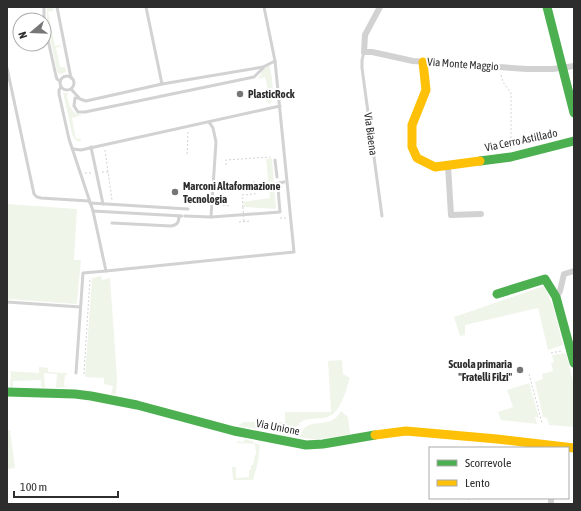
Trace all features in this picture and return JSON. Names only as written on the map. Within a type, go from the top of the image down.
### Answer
[{"type":"street","points":[[364,52],[365,35],[380,7]]},
{"type":"street","points":[[546,7],[574,113]]},
{"type":"street","name":"Via Monte Maggio","points":[[364,52],[372,52],[405,61],[553,69],[574,66]]},
{"type":"street","name":"Via Cerro Astillado","points":[[423,62],[426,90],[412,125],[412,147],[417,158],[436,167],[448,166],[512,157],[574,141]]},
{"type":"street","points":[[448,166],[451,215],[481,214]]},
{"type":"street","points":[[556,297],[560,291],[564,274],[574,271]]},
{"type":"street","points":[[498,294],[545,279],[556,297],[574,363]]},
{"type":"street","name":"Via Unione","points":[[7,392],[75,394],[91,396],[137,405],[234,431],[306,445],[323,444],[394,432],[406,432],[560,447]]},
{"type":"lane","points":[[57,7],[74,86],[71,89]]},
{"type":"lane","points":[[146,7],[162,84]]},
{"type":"lane","points":[[76,373],[83,273],[294,252],[286,182],[280,106],[274,61],[264,7]]},
{"type":"lane","points":[[51,52],[56,76],[60,81],[61,87],[59,94],[73,149],[93,211],[106,271]]},
{"type":"lane","name":"Via Biaena","points":[[364,52],[362,68],[382,216]]},
{"type":"lane","points":[[71,89],[78,98],[86,101],[162,84],[263,67],[274,61]]},
{"type":"lane","points":[[78,98],[75,98],[74,106],[78,112],[85,112],[254,77],[263,67]]},
{"type":"lane","points":[[7,68],[34,194],[37,197],[103,204],[188,209]]},
{"type":"lane","points":[[60,81],[65,77],[72,78]]},
{"type":"lane","points":[[61,87],[71,89]]},
{"type":"lane","points":[[73,149],[77,150],[280,106]]},
{"type":"lane","points":[[227,118],[228,123]]},
{"type":"lane","points":[[209,122],[213,128],[216,142],[211,217]]},
{"type":"lane","points":[[91,147],[103,204]]},
{"type":"lane","points":[[275,160],[277,177]]},
{"type":"lane","points":[[274,184],[286,182]]},
{"type":"lane","points":[[93,211],[211,217],[280,212],[278,188]]},
{"type":"lane","points":[[112,223],[170,226],[177,224],[182,216]]},
{"type":"lane","points":[[7,302],[80,307]]},
{"type":"path","points":[[500,66],[503,82],[511,93],[512,157]]},
{"type":"path","points":[[187,154],[188,131]]},
{"type":"path","points":[[105,148],[112,201]]},
{"type":"path","points":[[226,165],[226,160],[285,156]]},
{"type":"path","points":[[102,172],[108,172]]},
{"type":"path","points":[[84,173],[91,173]]},
{"type":"path","points":[[244,222],[242,195],[254,194],[254,181]]},
{"type":"path","points":[[207,203],[230,206]]},
{"type":"path","points":[[280,218],[287,218]]},
{"type":"path","points":[[239,222],[252,221]]},
{"type":"path","points":[[84,374],[90,278]]},
{"type":"path","points":[[551,353],[561,350]]},
{"type":"path","points":[[529,374],[542,423]]},
{"type":"shaded area","points":[[47,7],[53,7],[54,10],[47,12]]},
{"type":"shaded area","points":[[52,31],[55,46],[61,45],[56,48],[60,67],[65,67],[66,71],[65,73],[59,74],[52,47]]},
{"type":"shaded area","points":[[264,65],[269,65],[272,79],[273,95],[271,103],[269,104],[265,100],[270,98],[265,77],[257,79],[260,76]]},
{"type":"shaded area","points":[[63,92],[68,94],[67,96],[72,109],[79,115],[83,115],[72,118],[76,139],[81,138],[80,142],[75,140],[72,134]]},
{"type":"shaded area","points":[[272,158],[276,209],[244,207],[243,202],[270,198],[266,159]]},
{"type":"shaded area","points":[[7,204],[77,209],[74,260],[81,260],[76,304],[7,299]]},
{"type":"shaded area","points":[[101,276],[102,280],[110,278],[117,378],[116,395],[111,394],[113,386],[104,384],[104,378],[85,377],[92,278]]},
{"type":"shaded area","points":[[544,286],[553,306],[563,345],[548,350],[538,308],[465,325],[465,335],[460,336],[454,317]]},
{"type":"shaded area","points":[[566,353],[574,385],[574,427],[549,425],[547,418],[543,417],[535,382],[543,379],[542,374],[553,371],[551,363],[554,362],[552,355]]},
{"type":"shaded area","points":[[342,360],[343,374],[350,378],[344,396],[334,413],[323,418],[309,419],[299,423],[293,433],[289,436],[270,431],[238,426],[243,422],[285,422],[285,412],[331,412],[328,361]]},
{"type":"shaded area","points":[[39,367],[48,368],[48,372],[67,373],[67,375],[65,375],[64,386],[67,387],[56,388],[57,374],[44,373],[45,388],[41,387],[41,380],[13,381],[13,387],[10,387],[11,372],[7,371],[39,373]]},
{"type":"shaded area","points":[[529,383],[539,418],[535,417],[537,424],[501,420],[498,412],[513,407],[507,390]]},
{"type":"shaded area","points":[[341,411],[348,417],[350,434],[318,439],[300,437],[303,430],[307,426],[330,421]]},
{"type":"shaded area","points":[[7,430],[10,430],[15,468],[7,469]]},
{"type":"shaded area","points":[[244,439],[253,441],[254,443],[260,445],[258,462],[253,480],[233,480],[232,467],[236,467],[236,478],[249,477],[249,470],[251,470],[251,465],[253,465],[256,452],[255,444],[237,443],[237,441],[243,442]]},
{"type":"traffic: fast","points":[[547,7],[574,113]]},
{"type":"traffic: fast","points":[[480,161],[511,157],[574,141]]},
{"type":"traffic: fast","points":[[497,294],[545,279],[556,297],[574,363]]},
{"type":"traffic: fast","points":[[7,392],[75,394],[91,396],[137,405],[234,431],[306,445],[323,444],[375,435]]},
{"type":"traffic: slow","points":[[423,62],[426,90],[412,125],[412,147],[417,158],[435,167],[480,161]]},
{"type":"traffic: slow","points":[[375,435],[406,431],[565,447]]},
{"type":"traffic: slow","points":[[569,447],[574,448]]},
{"type":"place","name":"PlasticRock","points":[[240,94]]},
{"type":"place","name":"Marconi Altaformazione Tecnologia","points":[[175,192]]},
{"type":"place","name":"Scuola primaria \"Fratelli Filzi\"","points":[[520,370]]}]
